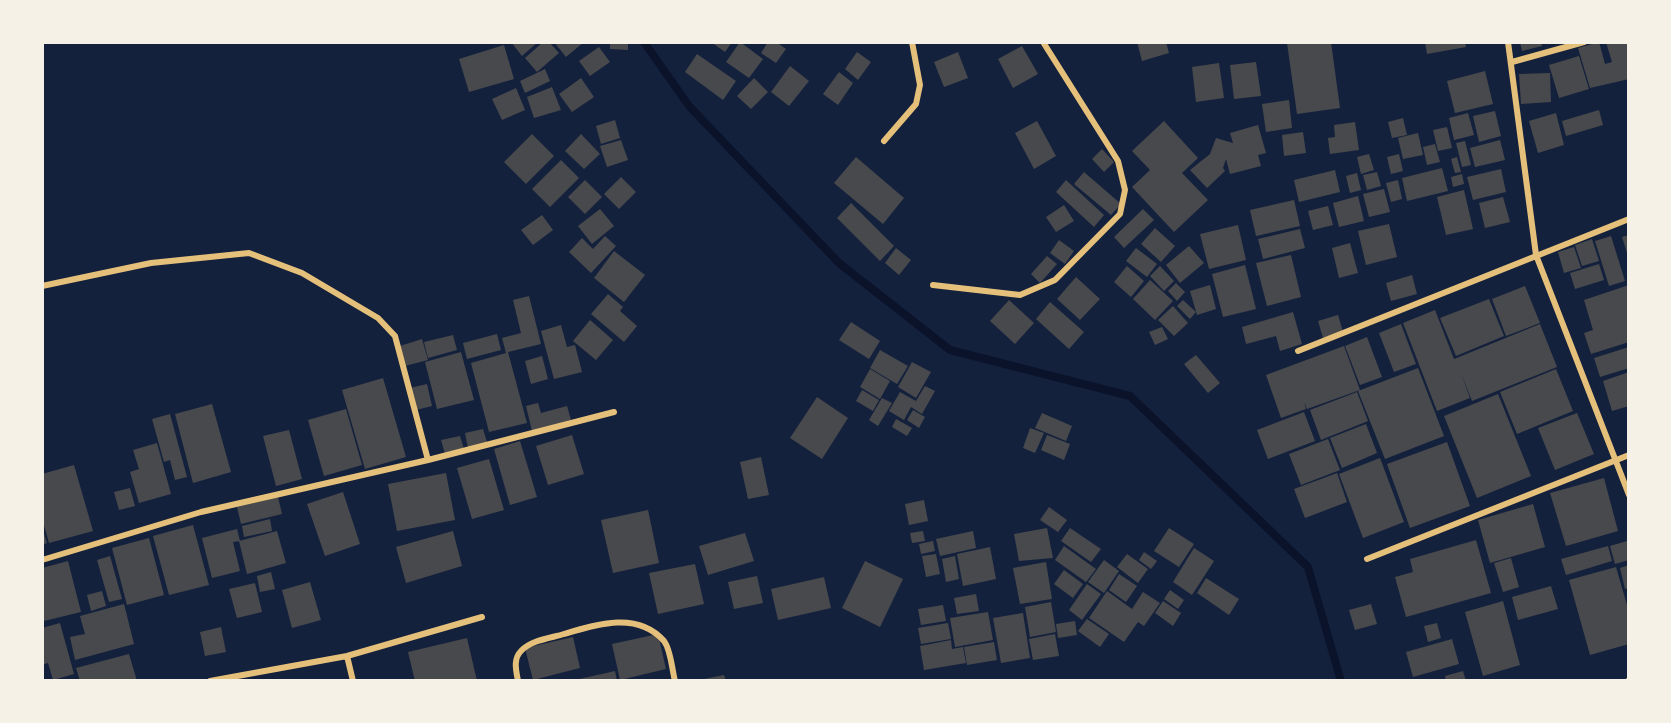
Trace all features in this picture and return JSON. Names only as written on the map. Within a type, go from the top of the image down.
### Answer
[{"type":"street","points":[[884,141],[916,104],[920,85],[912,42]]},
{"type":"street","points":[[933,285],[1020,295],[1055,280],[1120,214],[1124,204],[1125,190],[1118,161],[1043,42]]},
{"type":"street","points":[[1508,42],[1536,255],[1570,349],[1629,495]]},
{"type":"street","points":[[1512,62],[1584,42]]},
{"type":"street","points":[[1298,351],[1629,219]]},
{"type":"street","points":[[42,286],[151,263],[249,253],[302,273],[378,318],[394,336],[428,460]]},
{"type":"street","points":[[42,560],[201,512],[428,460],[614,412]]},
{"type":"street","points":[[1367,559],[1629,455]]},
{"type":"street","points":[[210,681],[347,656],[482,617]]},
{"type":"street","points":[[518,681],[515,665],[520,652],[528,645],[580,629],[629,621],[644,626],[665,642],[675,681]]},
{"type":"street","points":[[347,656],[353,681]]},
{"type":"building","points":[[511,42],[538,42],[522,56]]},
{"type":"building","points":[[543,42],[549,42],[559,53],[537,72],[525,58]]},
{"type":"building","points":[[554,42],[584,42],[566,57]]},
{"type":"building","points":[[610,42],[628,42],[628,50],[610,49]]},
{"type":"building","points":[[711,42],[732,42],[725,52]]},
{"type":"building","points":[[740,42],[763,59],[749,78],[726,62]]},
{"type":"building","points":[[768,42],[776,42],[786,49],[776,63],[761,53]]},
{"type":"building","points":[[1137,42],[1166,42],[1169,53],[1142,61]]},
{"type":"building","points":[[1331,42],[1340,108],[1297,114],[1287,43]]},
{"type":"building","points":[[1425,42],[1465,42],[1466,47],[1427,54]]},
{"type":"building","points":[[1520,42],[1541,42],[1542,46],[1522,51]]},
{"type":"building","points":[[1599,42],[1605,64],[1612,62],[1606,42],[1629,42],[1629,79],[1590,88],[1578,48]]},
{"type":"building","points":[[504,45],[514,79],[469,92],[459,59]]},
{"type":"building","points":[[1022,46],[1038,74],[1013,88],[998,59]]},
{"type":"building","points":[[599,47],[610,62],[590,76],[579,61]]},
{"type":"building","points":[[857,52],[871,62],[858,80],[845,69]]},
{"type":"building","points":[[958,52],[968,78],[944,87],[934,62]]},
{"type":"building","points":[[697,54],[736,81],[723,100],[685,72]]},
{"type":"building","points":[[1579,56],[1589,89],[1559,98],[1549,65]]},
{"type":"building","points":[[1256,62],[1261,96],[1234,99],[1230,65]]},
{"type":"building","points":[[1219,63],[1224,98],[1196,102],[1192,67]]},
{"type":"building","points":[[790,66],[809,81],[789,106],[771,92]]},
{"type":"building","points":[[545,69],[550,81],[525,93],[520,81]]},
{"type":"building","points":[[1485,71],[1493,104],[1455,113],[1447,81]]},
{"type":"building","points":[[839,72],[853,83],[838,105],[823,94]]},
{"type":"building","points":[[1550,73],[1551,102],[1521,104],[1519,74]]},
{"type":"building","points":[[581,78],[594,97],[572,112],[559,94]]},
{"type":"building","points":[[754,78],[768,92],[751,109],[737,96]]},
{"type":"building","points":[[552,87],[561,110],[534,118],[527,97]]},
{"type":"building","points":[[516,88],[525,110],[502,120],[492,99]]},
{"type":"building","points":[[1289,100],[1292,128],[1266,132],[1262,104]]},
{"type":"building","points":[[1599,110],[1603,125],[1566,136],[1562,121]]},
{"type":"building","points":[[1495,111],[1501,136],[1479,142],[1473,116]]},
{"type":"building","points":[[1468,113],[1474,135],[1454,140],[1449,118]]},
{"type":"building","points":[[1556,113],[1564,145],[1538,153],[1529,121]]},
{"type":"building","points":[[1403,118],[1407,135],[1392,138],[1388,122]]},
{"type":"building","points":[[615,120],[620,138],[601,144],[596,126]]},
{"type":"building","points":[[1037,121],[1056,156],[1034,169],[1015,133]]},
{"type":"building","points":[[1164,121],[1198,158],[1182,173],[1208,200],[1174,232],[1132,187],[1150,170],[1132,151]]},
{"type":"building","points":[[1355,122],[1359,150],[1330,154],[1328,138],[1335,137],[1334,125]]},
{"type":"building","points":[[1258,125],[1266,153],[1258,155],[1261,166],[1230,174],[1226,159],[1223,168],[1225,171],[1207,188],[1190,170],[1210,154],[1216,138],[1233,143],[1230,133]]},
{"type":"building","points":[[1447,127],[1452,148],[1438,151],[1433,130]]},
{"type":"building","points":[[1303,132],[1306,153],[1284,156],[1282,135]]},
{"type":"building","points":[[1418,133],[1423,155],[1403,159],[1398,138]]},
{"type":"building","points":[[532,134],[554,156],[526,184],[504,162]]},
{"type":"building","points":[[581,134],[600,154],[584,169],[565,151]]},
{"type":"building","points":[[621,140],[628,160],[607,167],[600,146]]},
{"type":"building","points":[[1500,140],[1505,160],[1475,167],[1470,148]]},
{"type":"building","points":[[1465,141],[1471,165],[1462,167],[1456,143]]},
{"type":"building","points":[[1435,144],[1440,162],[1427,165],[1423,147]]},
{"type":"building","points":[[1102,149],[1114,162],[1104,172],[1092,159]]},
{"type":"building","points":[[1369,154],[1374,170],[1361,174],[1357,157]]},
{"type":"building","points":[[1399,154],[1403,171],[1391,174],[1387,157]]},
{"type":"building","points":[[856,157],[904,198],[883,224],[834,183]]},
{"type":"building","points":[[1457,157],[1461,172],[1455,173],[1451,159]]},
{"type":"building","points":[[561,160],[579,178],[550,207],[532,189]]},
{"type":"building","points":[[1442,168],[1448,191],[1407,201],[1402,178]]},
{"type":"building","points":[[1501,169],[1506,192],[1473,200],[1467,177]]},
{"type":"building","points":[[1335,170],[1340,192],[1299,202],[1294,180]]},
{"type":"building","points":[[1084,172],[1121,204],[1111,215],[1074,184]]},
{"type":"building","points":[[1377,172],[1381,186],[1367,190],[1363,175]]},
{"type":"building","points":[[1357,173],[1361,190],[1350,193],[1346,176]]},
{"type":"building","points":[[1462,174],[1464,184],[1453,187],[1451,177]]},
{"type":"building","points":[[621,177],[636,192],[619,209],[604,194]]},
{"type":"building","points":[[585,180],[602,197],[585,214],[568,197]]},
{"type":"building","points":[[1066,180],[1104,215],[1094,227],[1056,192]]},
{"type":"building","points":[[1398,180],[1402,199],[1391,202],[1386,183]]},
{"type":"building","points":[[1384,189],[1390,212],[1369,217],[1363,194]]},
{"type":"building","points":[[1464,190],[1473,229],[1446,235],[1437,197]]},
{"type":"building","points":[[1358,196],[1364,221],[1339,227],[1333,203]]},
{"type":"building","points":[[1503,197],[1510,222],[1485,228],[1479,203]]},
{"type":"building","points":[[1294,200],[1300,226],[1256,236],[1250,210]]},
{"type":"building","points":[[851,203],[894,246],[880,261],[837,218]]},
{"type":"building","points":[[1064,205],[1074,221],[1056,232],[1046,217]]},
{"type":"building","points":[[1328,206],[1333,225],[1313,230],[1308,211]]},
{"type":"building","points":[[600,209],[614,226],[592,244],[578,226]]},
{"type":"building","points":[[1143,209],[1154,220],[1124,248],[1114,237]]},
{"type":"building","points":[[542,215],[553,230],[533,245],[521,230]]},
{"type":"building","points":[[1389,224],[1397,257],[1366,265],[1358,231]]},
{"type":"building","points":[[1238,225],[1246,260],[1209,269],[1200,234]]},
{"type":"building","points":[[1155,228],[1175,246],[1161,262],[1141,244]]},
{"type":"building","points":[[1300,229],[1305,248],[1263,259],[1258,239]]},
{"type":"building","points":[[1629,235],[1629,259],[1622,237]]},
{"type":"building","points":[[605,236],[616,246],[591,273],[569,252],[582,238],[593,249]]},
{"type":"building","points":[[1611,236],[1625,281],[1609,286],[1595,241]]},
{"type":"building","points":[[1592,239],[1599,261],[1582,266],[1575,245]]},
{"type":"building","points":[[1059,240],[1074,251],[1065,264],[1050,253]]},
{"type":"building","points":[[1350,243],[1358,273],[1339,278],[1332,248]]},
{"type":"building","points":[[1189,246],[1204,263],[1180,283],[1166,265]]},
{"type":"building","points":[[1574,247],[1581,268],[1564,273],[1558,252]]},
{"type":"building","points":[[896,248],[911,260],[899,275],[885,263]]},
{"type":"building","points":[[1136,248],[1157,264],[1147,277],[1126,261]]},
{"type":"building","points":[[614,251],[645,275],[624,302],[594,278]]},
{"type":"building","points":[[1291,255],[1301,297],[1267,306],[1256,263]]},
{"type":"building","points":[[1047,256],[1057,264],[1040,283],[1031,274]]},
{"type":"building","points":[[1599,264],[1604,280],[1575,289],[1570,273]]},
{"type":"building","points":[[1245,265],[1256,309],[1223,317],[1212,274]]},
{"type":"building","points":[[1127,266],[1144,281],[1131,297],[1114,282]]},
{"type":"building","points":[[1160,266],[1174,281],[1164,291],[1150,276]]},
{"type":"building","points":[[1412,275],[1417,294],[1391,301],[1386,283]]},
{"type":"building","points":[[1076,277],[1100,299],[1080,320],[1057,299]]},
{"type":"building","points":[[1150,280],[1173,301],[1155,320],[1133,299]]},
{"type":"building","points":[[1176,283],[1185,292],[1177,301],[1168,291]]},
{"type":"building","points":[[1210,285],[1216,309],[1197,315],[1190,291]]},
{"type":"building","points":[[1629,285],[1629,342],[1591,354],[1584,333],[1593,330],[1584,300]]},
{"type":"building","points":[[1525,286],[1540,323],[1506,336],[1492,299]]},
{"type":"building","points":[[608,294],[623,307],[620,311],[637,326],[624,342],[591,314]]},
{"type":"building","points":[[529,296],[541,344],[508,352],[527,423],[489,432],[471,363],[506,353],[502,338],[521,333],[513,300]]},
{"type":"building","points":[[1489,299],[1504,336],[1456,356],[1440,318]]},
{"type":"building","points":[[1009,300],[1034,323],[1015,344],[990,321]]},
{"type":"building","points":[[1183,300],[1196,312],[1190,319],[1177,306]]},
{"type":"building","points":[[1050,302],[1084,332],[1069,349],[1036,319]]},
{"type":"building","points":[[1173,306],[1188,323],[1174,336],[1158,320]]},
{"type":"building","points":[[1435,310],[1454,359],[1540,324],[1557,367],[1472,401],[1461,373],[1470,398],[1437,411],[1403,323]]},
{"type":"building","points":[[1293,312],[1302,344],[1280,351],[1276,336],[1246,344],[1242,327]]},
{"type":"building","points":[[1338,315],[1343,332],[1323,338],[1318,321]]},
{"type":"building","points":[[590,320],[613,340],[596,360],[573,341]]},
{"type":"building","points":[[851,322],[880,341],[869,359],[839,340]]},
{"type":"building","points":[[1401,324],[1416,364],[1394,372],[1379,333]]},
{"type":"building","points":[[561,325],[567,347],[575,345],[582,372],[554,379],[541,331]]},
{"type":"building","points":[[1162,327],[1168,339],[1155,345],[1149,332]]},
{"type":"building","points":[[497,334],[501,350],[467,359],[463,343]]},
{"type":"building","points":[[453,335],[457,350],[428,358],[424,342]]},
{"type":"building","points":[[1367,337],[1382,377],[1360,385],[1345,346]]},
{"type":"building","points":[[422,339],[428,360],[405,366],[400,346]]},
{"type":"building","points":[[1344,346],[1360,390],[1307,409],[1304,402],[1306,409],[1281,418],[1266,375]]},
{"type":"building","points":[[1629,347],[1629,368],[1600,377],[1594,358]]},
{"type":"building","points":[[880,350],[908,366],[897,384],[870,368]]},
{"type":"building","points":[[461,352],[474,400],[437,409],[425,362]]},
{"type":"building","points":[[1196,355],[1220,383],[1208,393],[1184,364]]},
{"type":"building","points":[[542,356],[548,379],[531,384],[525,361]]},
{"type":"building","points":[[912,362],[931,372],[916,398],[898,387]]},
{"type":"building","points":[[1418,368],[1444,436],[1385,459],[1358,391]]},
{"type":"building","points":[[870,369],[890,381],[880,399],[860,387]]},
{"type":"building","points":[[1556,369],[1573,411],[1517,434],[1500,392]]},
{"type":"building","points":[[1629,372],[1629,406],[1612,411],[1603,381]]},
{"type":"building","points":[[383,378],[406,457],[365,469],[342,390]]},
{"type":"building","points":[[427,384],[432,406],[416,410],[410,388]]},
{"type":"building","points":[[925,386],[935,391],[922,414],[911,407],[904,420],[889,411],[900,392],[916,401]]},
{"type":"building","points":[[862,390],[879,400],[873,411],[856,401]]},
{"type":"building","points":[[1357,392],[1368,421],[1321,440],[1310,410]]},
{"type":"building","points":[[1498,394],[1531,476],[1477,498],[1444,416]]},
{"type":"building","points":[[817,397],[848,418],[822,459],[790,438]]},
{"type":"building","points":[[882,398],[892,403],[878,426],[869,420]]},
{"type":"building","points":[[538,403],[541,413],[567,406],[571,420],[532,431],[526,406]]},
{"type":"building","points":[[212,404],[231,472],[193,483],[175,414]]},
{"type":"building","points":[[346,409],[362,465],[324,476],[308,420]]},
{"type":"building","points":[[913,410],[925,417],[919,428],[907,420]]},
{"type":"building","points":[[1304,412],[1315,441],[1268,459],[1257,430]]},
{"type":"building","points":[[1042,413],[1072,426],[1066,441],[1035,428]]},
{"type":"building","points":[[1577,413],[1594,454],[1555,470],[1538,428]]},
{"type":"building","points":[[170,414],[187,477],[175,480],[170,460],[164,462],[152,419]]},
{"type":"building","points":[[896,419],[912,428],[907,436],[892,427]]},
{"type":"building","points":[[1366,424],[1377,453],[1342,468],[1330,438]]},
{"type":"building","points":[[1030,428],[1044,433],[1035,453],[1023,448]]},
{"type":"building","points":[[483,429],[487,442],[468,448],[465,433]]},
{"type":"building","points":[[289,430],[302,479],[276,486],[263,436]]},
{"type":"building","points":[[572,435],[584,474],[548,485],[536,446]]},
{"type":"building","points":[[1047,435],[1070,444],[1064,460],[1041,450]]},
{"type":"building","points":[[460,436],[464,449],[445,454],[441,440]]},
{"type":"building","points":[[1328,439],[1340,470],[1301,485],[1289,454]]},
{"type":"building","points":[[520,441],[537,497],[510,505],[494,449]]},
{"type":"building","points":[[1447,442],[1470,506],[1410,528],[1387,464]]},
{"type":"building","points":[[157,443],[171,494],[139,503],[130,472],[139,469],[133,450]]},
{"type":"building","points":[[761,457],[769,495],[748,499],[740,462]]},
{"type":"building","points":[[1380,458],[1404,522],[1363,538],[1339,474]]},
{"type":"building","points":[[489,459],[504,510],[472,519],[457,468]]},
{"type":"building","points":[[74,465],[93,531],[49,543],[42,518],[42,474]]},
{"type":"building","points":[[446,473],[455,520],[397,531],[388,484]]},
{"type":"building","points":[[1337,473],[1347,502],[1305,518],[1294,489]]},
{"type":"building","points":[[1604,478],[1618,531],[1566,546],[1550,493]]},
{"type":"building","points":[[130,488],[135,506],[119,510],[114,492]]},
{"type":"building","points":[[343,492],[360,544],[325,556],[307,504]]},
{"type":"building","points":[[278,497],[282,514],[241,524],[237,507]]},
{"type":"building","points":[[924,500],[928,521],[909,525],[905,504]]},
{"type":"building","points":[[1533,504],[1545,547],[1490,563],[1478,520]]},
{"type":"building","points":[[1049,507],[1067,520],[1058,532],[1040,520]]},
{"type":"building","points":[[648,510],[659,563],[613,573],[601,520]]},
{"type":"building","points":[[270,519],[272,531],[244,537],[242,526]]},
{"type":"building","points":[[193,525],[209,585],[169,595],[153,536]]},
{"type":"building","points":[[42,527],[47,543],[42,545]]},
{"type":"building","points":[[1047,528],[1053,558],[1019,561],[1014,534]]},
{"type":"building","points":[[1070,528],[1101,549],[1091,562],[1061,541]]},
{"type":"building","points":[[1169,528],[1194,544],[1179,567],[1154,551]]},
{"type":"building","points":[[237,529],[240,541],[233,542],[240,571],[212,578],[202,538]]},
{"type":"building","points":[[277,531],[286,563],[247,574],[239,541]]},
{"type":"building","points":[[453,531],[462,566],[406,583],[396,547]]},
{"type":"building","points":[[923,531],[925,541],[912,543],[910,533]]},
{"type":"building","points":[[973,531],[976,548],[940,556],[936,539]]},
{"type":"building","points":[[745,533],[754,561],[708,575],[699,546]]},
{"type":"building","points":[[149,538],[164,595],[127,605],[112,548]]},
{"type":"building","points":[[1476,540],[1491,593],[1406,617],[1395,577],[1413,572],[1410,559]]},
{"type":"building","points":[[933,541],[935,551],[921,554],[919,544]]},
{"type":"building","points":[[1627,541],[1629,560],[1615,564],[1610,546]]},
{"type":"building","points":[[1064,546],[1096,569],[1086,582],[1055,560]]},
{"type":"building","points":[[1608,546],[1612,561],[1566,575],[1561,559]]},
{"type":"building","points":[[990,547],[996,579],[963,586],[957,554]]},
{"type":"building","points":[[1194,548],[1214,561],[1192,595],[1173,582]]},
{"type":"building","points":[[1144,552],[1157,561],[1151,569],[1139,560]]},
{"type":"building","points":[[936,554],[940,574],[926,577],[922,556]]},
{"type":"building","points":[[1127,554],[1148,569],[1138,583],[1117,567]]},
{"type":"building","points":[[110,556],[122,599],[109,602],[97,560]]},
{"type":"building","points":[[955,556],[959,579],[946,582],[942,559]]},
{"type":"building","points":[[1511,558],[1519,587],[1503,592],[1494,563]]},
{"type":"building","points":[[1104,560],[1119,571],[1104,593],[1088,582]]},
{"type":"building","points":[[68,561],[81,612],[44,621],[42,568]]},
{"type":"building","points":[[865,561],[903,579],[880,627],[842,608]]},
{"type":"building","points":[[1046,562],[1052,599],[1020,604],[1013,568]]},
{"type":"building","points":[[695,564],[704,604],[658,614],[649,573]]},
{"type":"building","points":[[1629,565],[1629,588],[1625,589],[1620,568]]},
{"type":"building","points":[[1616,567],[1629,612],[1629,644],[1590,655],[1569,580]]},
{"type":"building","points":[[1064,570],[1083,584],[1073,598],[1054,584]]},
{"type":"building","points":[[271,572],[275,589],[260,592],[257,576]]},
{"type":"building","points":[[1119,574],[1137,586],[1126,602],[1109,590]]},
{"type":"building","points":[[757,576],[763,603],[734,609],[728,582]]},
{"type":"building","points":[[824,577],[831,608],[778,620],[771,589]]},
{"type":"building","points":[[1206,578],[1239,599],[1229,615],[1197,593]]},
{"type":"building","points":[[310,582],[321,620],[292,628],[282,590]]},
{"type":"building","points":[[255,583],[262,612],[237,618],[229,589]]},
{"type":"building","points":[[1087,584],[1101,594],[1082,620],[1069,610]]},
{"type":"building","points":[[1551,586],[1558,609],[1518,620],[1512,597]]},
{"type":"building","points":[[1170,590],[1184,600],[1178,609],[1164,599]]},
{"type":"building","points":[[102,591],[106,606],[91,611],[87,595]]},
{"type":"building","points":[[1107,591],[1132,609],[1143,592],[1160,603],[1144,626],[1138,622],[1124,642],[1089,618]]},
{"type":"building","points":[[976,594],[979,611],[957,614],[954,598]]},
{"type":"building","points":[[1163,601],[1181,613],[1173,626],[1155,613]]},
{"type":"building","points":[[1503,601],[1520,665],[1483,676],[1465,612]]},
{"type":"building","points":[[1051,602],[1056,632],[1030,637],[1025,607]]},
{"type":"building","points":[[124,604],[134,644],[75,660],[70,637],[85,634],[80,616]]},
{"type":"building","points":[[1371,604],[1377,624],[1355,630],[1349,610]]},
{"type":"building","points":[[943,605],[946,621],[921,625],[918,609]]},
{"type":"building","points":[[988,612],[993,640],[955,647],[950,618]]},
{"type":"building","points":[[1023,613],[1030,658],[1001,663],[993,618]]},
{"type":"building","points":[[1087,619],[1109,634],[1100,647],[1078,631]]},
{"type":"building","points":[[1075,621],[1077,635],[1058,638],[1056,624]]},
{"type":"building","points":[[60,623],[74,674],[53,680],[48,663],[42,665],[42,628]]},
{"type":"building","points":[[948,623],[951,639],[921,644],[918,628]]},
{"type":"building","points":[[1437,623],[1441,638],[1428,642],[1424,626]]},
{"type":"building","points":[[221,627],[226,652],[205,656],[200,632]]},
{"type":"building","points":[[658,634],[666,669],[620,680],[612,644]]},
{"type":"building","points":[[1055,634],[1059,656],[1033,660],[1029,639]]},
{"type":"building","points":[[573,637],[580,668],[533,680],[525,648]]},
{"type":"building","points":[[467,638],[477,681],[415,681],[408,652]]},
{"type":"building","points":[[1452,639],[1459,664],[1413,677],[1406,652]]},
{"type":"building","points":[[951,640],[952,649],[963,647],[966,663],[924,670],[920,646]]},
{"type":"building","points":[[994,642],[997,660],[967,665],[964,647]]},
{"type":"building","points":[[129,654],[137,681],[80,681],[76,668]]},
{"type":"building","points":[[615,671],[617,681],[575,681],[575,680]]},
{"type":"building","points":[[1463,671],[1466,681],[1446,681],[1445,676]]},
{"type":"building","points":[[724,675],[726,681],[699,681],[699,680]]},
{"type":"waterway","points":[[644,42],[689,106],[839,263],[950,350],[1130,396],[1308,567],[1341,681]]}]
